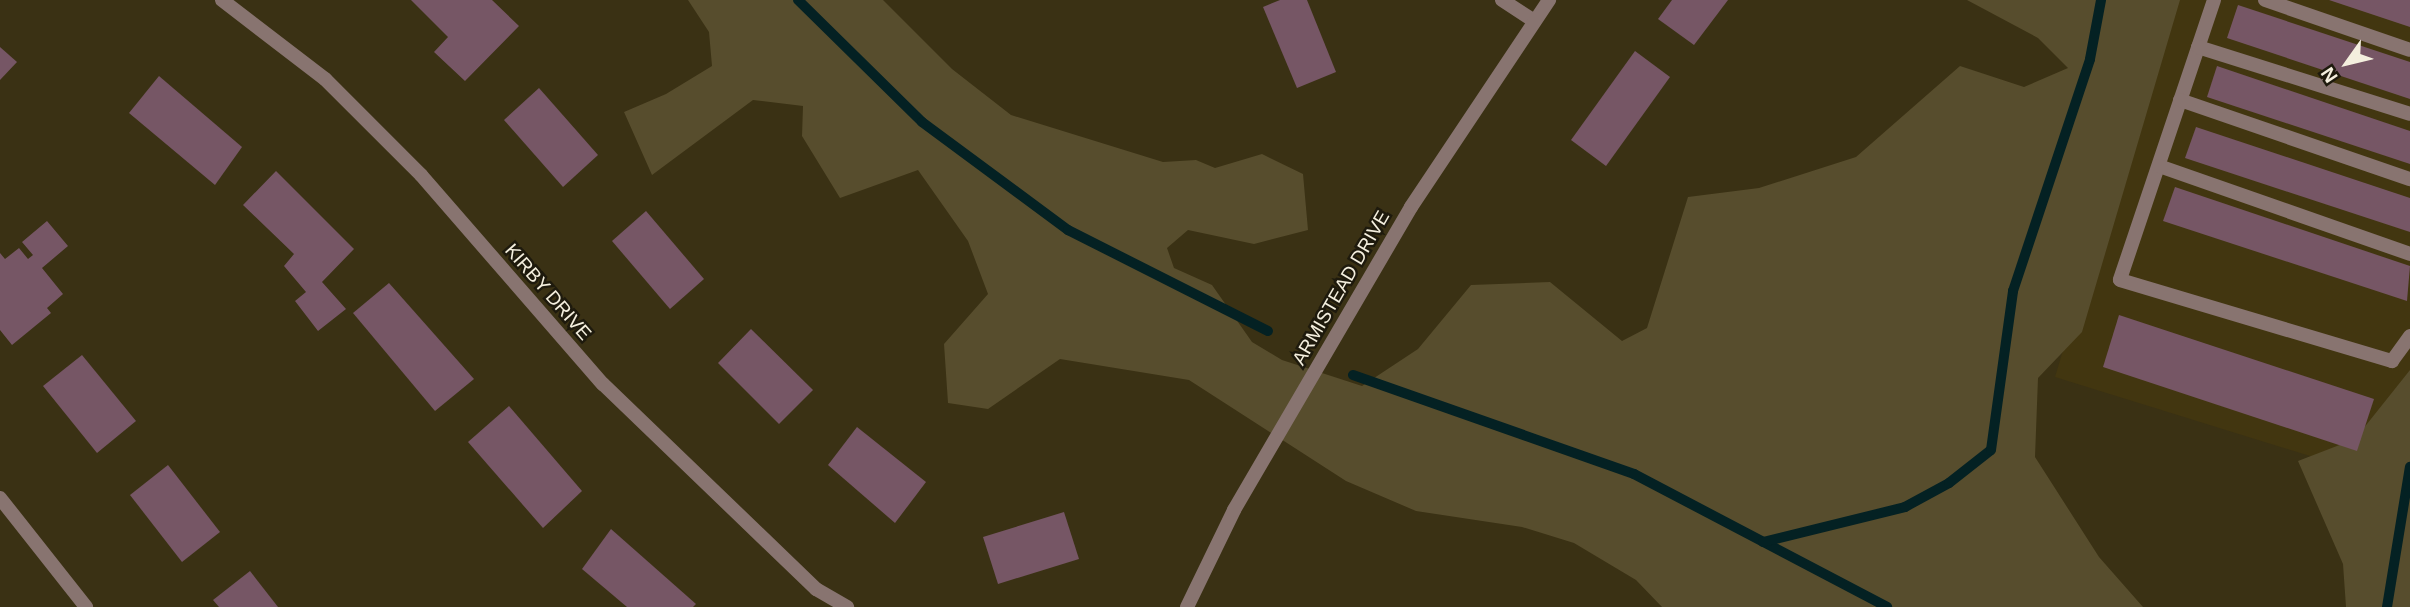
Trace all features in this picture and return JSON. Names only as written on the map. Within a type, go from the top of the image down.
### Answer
[{"type":"street","name":"KIRBY DRIVE","points":[[222,0],[325,79],[421,175],[603,384],[816,589],[847,607]]},
{"type":"street","points":[[1502,0],[1534,21]]},
{"type":"street","name":"ARMISTEAD DRIVE","points":[[1187,607],[1234,510],[1404,218],[1549,0]]},
{"type":"street","points":[[2214,0],[2120,280],[2392,361],[2410,336]]},
{"type":"street","points":[[2265,0],[2410,50]]},
{"type":"street","points":[[2198,47],[2410,114]]},
{"type":"street","points":[[2180,100],[2410,179]]},
{"type":"street","points":[[2159,166],[2410,254]]},
{"type":"street","points":[[0,498],[86,607]]},
{"type":"shaded area","points":[[688,0],[883,0],[952,69],[1011,115],[1163,162],[1196,160],[1215,168],[1262,154],[1303,174],[1308,230],[1254,244],[1188,230],[1167,248],[1174,268],[1212,285],[1252,342],[1282,360],[1362,386],[1418,349],[1471,285],[1550,282],[1622,341],[1647,328],[1688,197],[1759,188],[1856,157],[1960,66],[2024,87],[2068,68],[2038,38],[1967,0],[2180,0],[2082,332],[2038,378],[2035,457],[2099,557],[2143,607],[1662,607],[1636,580],[1574,543],[1522,527],[1416,511],[1346,481],[1189,380],[1060,359],[988,409],[948,403],[944,344],[988,294],[968,241],[918,170],[840,198],[802,136],[803,106],[753,100],[652,175],[624,112],[666,94],[712,66],[709,32]]},
{"type":"shaded area","points":[[2168,0],[2410,0],[2410,487],[2055,377]]},
{"type":"shaded area","points":[[2410,370],[2410,607],[2346,607],[2343,564],[2298,461],[2355,439]]},
{"type":"building","points":[[411,0],[492,0],[519,26],[465,81],[434,52],[448,37]]},
{"type":"building","points":[[1280,0],[1307,0],[1336,72],[1297,88],[1263,7]]},
{"type":"building","points":[[1672,0],[1728,0],[1694,45],[1658,19]]},
{"type":"building","points":[[2329,0],[2410,0],[2410,27]]},
{"type":"building","points":[[2238,5],[2410,62],[2410,99],[2227,38]]},
{"type":"building","points":[[0,47],[17,62],[0,80]]},
{"type":"building","points":[[1635,51],[1670,77],[1606,166],[1571,140]]},
{"type":"building","points":[[2217,66],[2410,131],[2410,164],[2207,97]]},
{"type":"building","points":[[159,76],[242,147],[215,185],[129,113]]},
{"type":"building","points":[[539,88],[598,155],[563,187],[504,120]]},
{"type":"building","points":[[2196,127],[2410,198],[2410,232],[2185,158]]},
{"type":"building","points":[[276,171],[354,249],[322,282],[346,309],[318,331],[295,301],[306,292],[284,266],[294,254],[243,205]]},
{"type":"building","points":[[2175,187],[2410,266],[2407,301],[2163,221]]},
{"type":"building","points":[[646,211],[704,279],[670,309],[612,241]]},
{"type":"building","points":[[47,221],[68,246],[42,268],[63,294],[47,308],[51,313],[12,345],[0,330],[0,253],[5,259],[19,248],[28,259],[33,255],[22,242]]},
{"type":"building","points":[[389,283],[474,379],[435,411],[353,313]]},
{"type":"building","points":[[2119,315],[2374,399],[2357,451],[2103,367]]},
{"type":"building","points":[[751,329],[813,390],[779,424],[718,363]]},
{"type":"building","points":[[82,355],[136,421],[97,453],[43,386]]},
{"type":"building","points":[[509,406],[582,491],[543,528],[468,442]]},
{"type":"building","points":[[857,427],[926,482],[895,523],[828,465]]},
{"type":"building","points":[[168,465],[220,532],[182,562],[130,495]]},
{"type":"building","points":[[1064,512],[1079,559],[998,584],[983,537]]},
{"type":"building","points":[[611,529],[696,604],[693,607],[627,607],[582,569]]},
{"type":"building","points":[[250,571],[278,607],[219,607],[213,600]]},
{"type":"waterway","points":[[798,0],[922,122],[1068,230],[1268,331]]},
{"type":"waterway","points":[[1763,542],[1905,507],[1949,483],[1991,450],[2013,291],[2090,59],[2101,0]]},
{"type":"waterway","points":[[1353,375],[1634,474],[1887,607]]},
{"type":"waterway","points":[[2387,607],[2410,467]]}]
